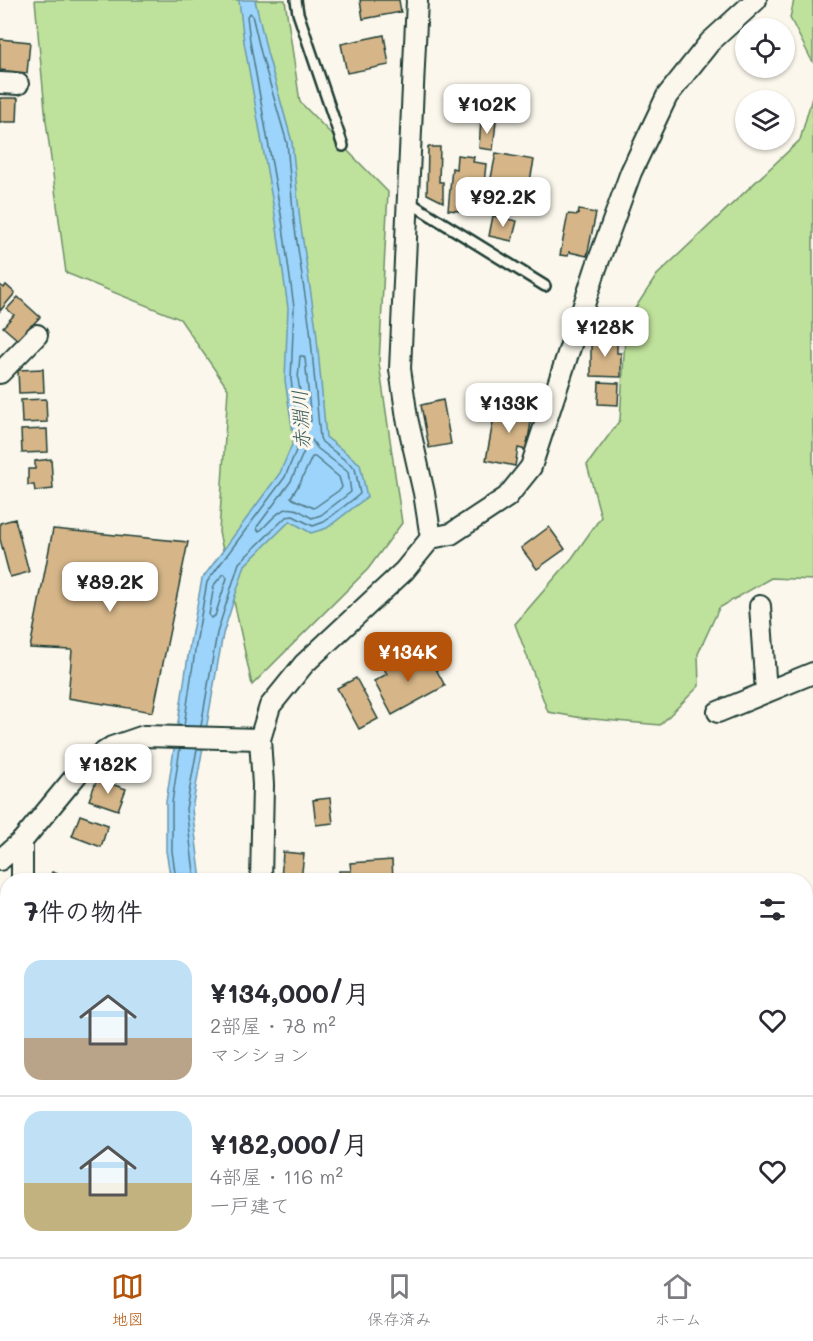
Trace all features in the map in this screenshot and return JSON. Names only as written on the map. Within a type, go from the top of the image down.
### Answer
[{"type":"street","points":[[417,0],[400,369],[407,418],[424,493],[431,538]]},
{"type":"street","points":[[261,873],[263,785],[260,739],[270,706],[304,664],[404,572],[431,538],[451,534],[507,497],[531,467],[604,246],[631,172],[667,96],[710,42],[756,0]]},
{"type":"street","points":[[0,373],[37,335]]},
{"type":"street","points":[[760,606],[766,692]]},
{"type":"street","points":[[718,712],[813,673]]},
{"type":"street","points":[[0,860],[22,840],[84,766],[112,747],[144,736],[260,739]]},
{"type":"street","points":[[22,840],[22,873]]},
{"type":"lane","points":[[296,0],[298,13],[343,146]]},
{"type":"lane","points":[[408,201],[545,286]]},
{"type":"green space","points":[[35,0],[285,0],[300,102],[388,192],[379,363],[402,523],[368,569],[252,685],[219,532],[228,389],[180,319],[66,273],[46,121]]},
{"type":"green space","points":[[794,0],[813,0],[813,63],[795,28],[795,18],[790,18]]},
{"type":"green space","points":[[813,94],[813,580],[771,578],[719,608],[698,654],[699,686],[660,725],[582,718],[548,712],[515,624],[572,558],[601,517],[587,465],[620,420],[626,322],[657,275],[789,150],[795,150],[795,145],[800,140]]},
{"type":"water","name":"赤淵川","points":[[239,0],[255,0],[292,142],[300,221],[316,328],[326,437],[360,464],[367,497],[327,528],[311,533],[290,521],[245,565],[223,634],[192,809],[200,873],[170,873],[166,851],[166,802],[202,579],[280,473],[294,440],[285,380],[288,308],[276,221],[244,42]]},
{"type":"building","points":[[360,0],[399,0],[401,12],[363,19]]},
{"type":"building","points":[[384,35],[389,65],[347,73],[341,44]]},
{"type":"building","points":[[0,39],[30,42],[27,73],[0,70]]},
{"type":"building","points":[[0,98],[18,98],[17,122],[0,122]]},
{"type":"building","points":[[481,120],[496,121],[493,150],[479,148]]},
{"type":"building","points":[[428,147],[440,147],[439,182],[443,182],[443,202],[427,194]]},
{"type":"building","points":[[496,153],[534,160],[525,207],[496,201],[498,195],[488,193]]},
{"type":"building","points":[[457,155],[474,157],[473,162],[486,164],[481,213],[448,210],[452,168],[456,169]]},
{"type":"building","points":[[579,210],[596,213],[587,256],[569,252],[568,256],[560,255],[568,214],[578,215]]},
{"type":"building","points":[[493,216],[517,221],[512,241],[489,236]]},
{"type":"building","points":[[0,285],[4,288],[6,285],[15,293],[0,311]]},
{"type":"building","points":[[18,297],[40,317],[18,340],[3,327],[14,315],[7,309]]},
{"type":"building","points":[[591,338],[617,338],[617,353],[621,353],[621,377],[591,376]]},
{"type":"building","points":[[43,369],[44,392],[19,393],[18,370]]},
{"type":"building","points":[[599,382],[619,383],[618,405],[598,404]]},
{"type":"building","points":[[46,399],[47,422],[22,423],[21,400]]},
{"type":"building","points":[[443,400],[451,444],[429,448],[421,405]]},
{"type":"building","points":[[521,404],[534,406],[526,450],[518,448],[515,466],[486,460],[496,406],[520,411]]},
{"type":"building","points":[[47,429],[48,452],[22,453],[21,430]]},
{"type":"building","points":[[51,459],[53,489],[35,491],[34,485],[28,485],[28,469],[35,469],[35,461]]},
{"type":"building","points":[[15,519],[29,572],[10,577],[0,539],[0,523]]},
{"type":"building","points":[[549,527],[565,549],[537,569],[521,548]]},
{"type":"building","points":[[53,529],[188,542],[153,712],[68,698],[72,650],[30,648]]},
{"type":"building","points":[[428,654],[445,686],[392,715],[374,681],[387,674],[383,667],[398,658],[403,667]]},
{"type":"building","points":[[356,678],[378,719],[359,729],[337,688]]},
{"type":"building","points":[[97,779],[126,789],[118,810],[89,800]]},
{"type":"building","points":[[330,798],[333,823],[316,825],[313,800]]},
{"type":"building","points":[[80,815],[108,825],[101,847],[72,836]]},
{"type":"building","points":[[283,852],[304,854],[302,873],[282,873]]},
{"type":"building","points":[[392,860],[393,873],[339,873],[339,871],[351,871],[350,863]]}]
